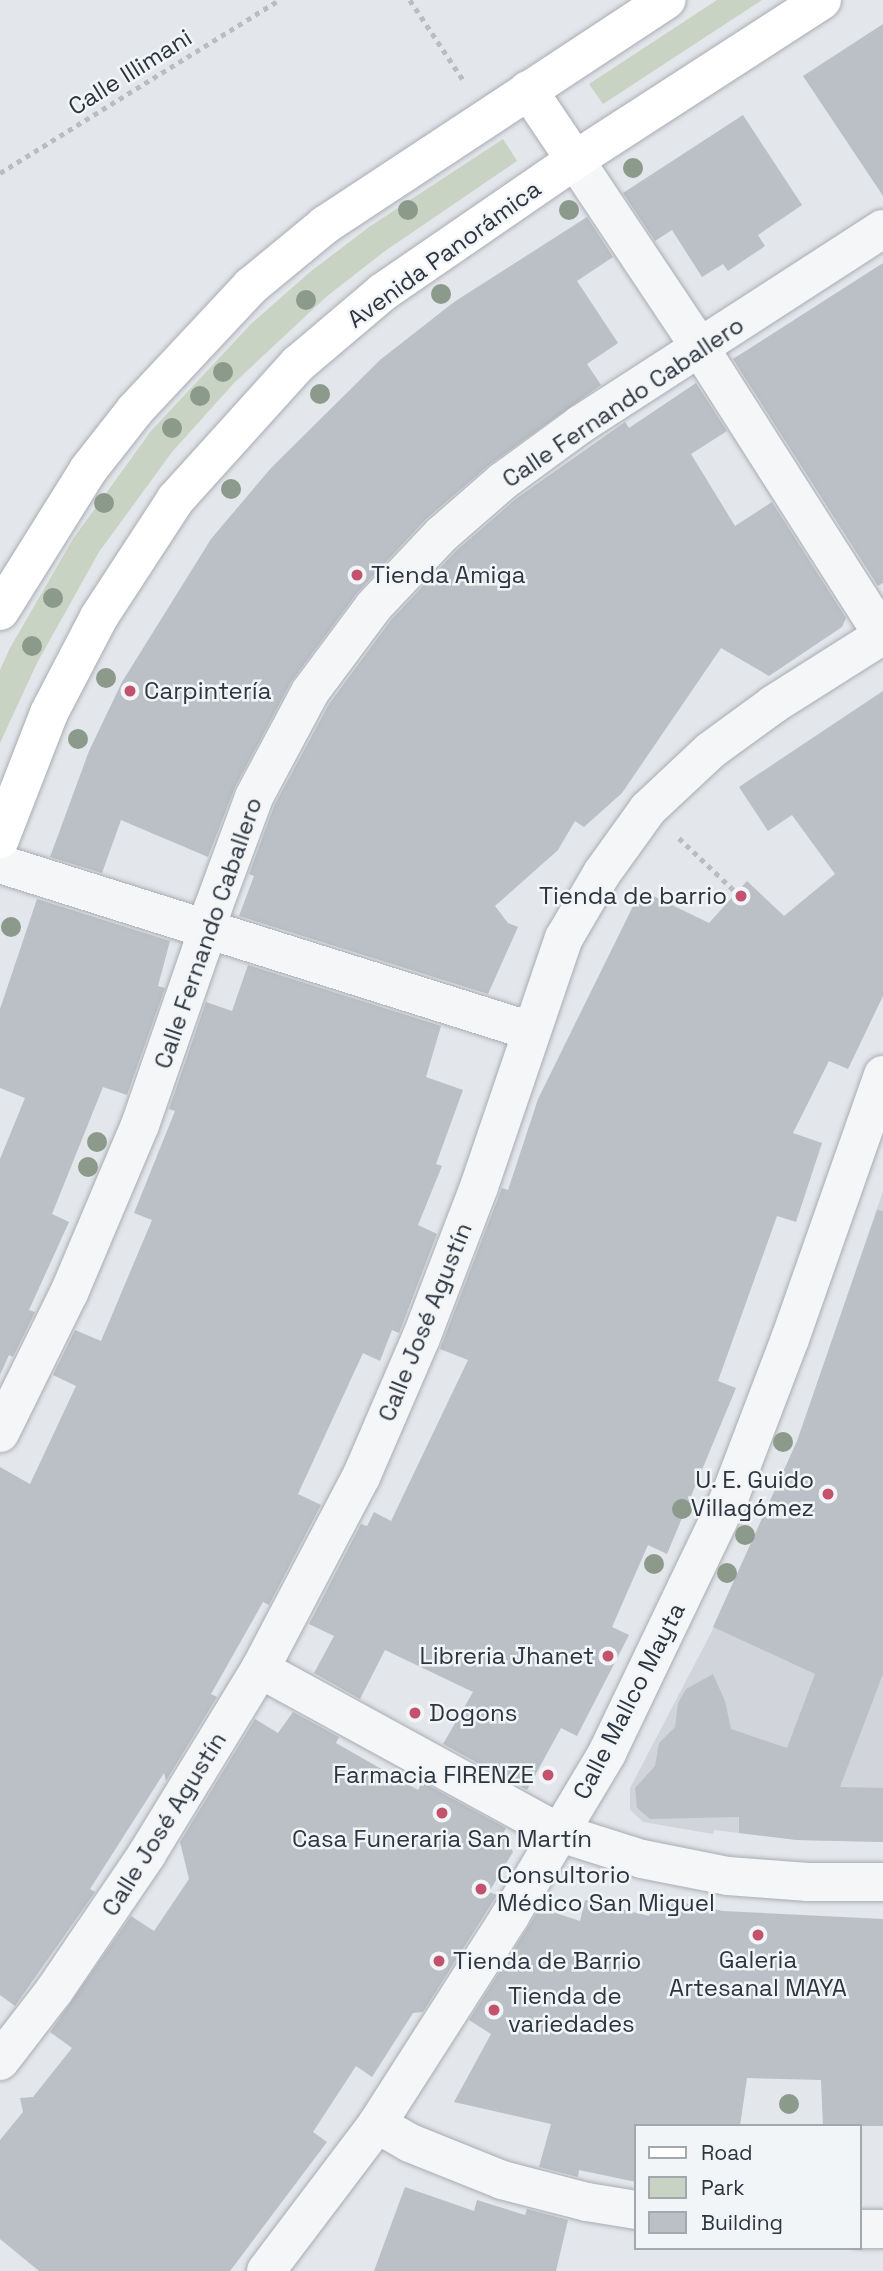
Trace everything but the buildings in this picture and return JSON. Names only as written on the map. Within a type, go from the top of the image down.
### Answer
[{"type":"main road","points":[[0,611],[88,470],[150,392],[251,286],[325,225],[666,0]]},
{"type":"main road","name":"Avenida Panorámica","points":[[0,839],[49,713],[99,617],[185,488],[298,364],[383,292],[575,160],[822,0]]},
{"type":"main road","points":[[528,90],[575,160]]},
{"type":"street","points":[[575,160],[700,348],[883,635]]},
{"type":"street","name":"Calle Fernando Caballero","points":[[0,1433],[69,1293],[140,1125],[254,797],[310,692],[374,607],[446,530],[503,481],[581,424],[883,229]]},
{"type":"street","name":"Calle José Agustín","points":[[0,2062],[54,1991],[137,1870],[260,1669],[361,1477],[421,1338],[479,1187],[564,938],[602,873],[648,809],[730,736],[774,704],[883,635]]},
{"type":"street","points":[[0,864],[531,1031]]},
{"type":"street","name":"Calle Mallco Mayta","points":[[266,2271],[377,2124],[560,1833],[607,1753],[730,1496],[790,1339],[883,1075]]},
{"type":"street","points":[[260,1669],[560,1833],[642,1858],[728,1876],[808,1882],[883,1882]]},
{"type":"street","points":[[377,2124],[410,2143],[502,2180],[587,2202],[634,2210]]},
{"type":"street","points":[[862,2229],[883,2229]]},
{"type":"path","name":"Calle Illimani","points":[[0,173],[279,0]]},
{"type":"path","points":[[410,0],[470,91]]},
{"type":"path","points":[[672,829],[681,842],[737,893]]},
{"type":"shaded area","name":"U. E. Guido Villagómez","points":[[883,1191],[883,1842],[797,1840],[714,1830],[713,1834],[643,1822],[630,1810],[630,1788],[711,1633],[796,1445]]},
{"type":"green space","points":[[717,0],[762,0],[603,104],[589,84]]},
{"type":"green space","points":[[503,139],[517,161],[385,251],[326,297],[234,383],[172,452],[99,552],[37,663],[0,743],[0,670],[10,648],[73,539],[151,431],[251,324],[310,272],[369,227]]},
{"type":"place","name":"Tienda Amiga","points":[[357,575]]},
{"type":"place","name":"Carpintería","points":[[130,691]]},
{"type":"place","name":"Tienda de barrio","points":[[741,896]]},
{"type":"place","name":"U. E. Guido Villagómez","points":[[828,1494]]},
{"type":"place","name":"Libreria Jhanet","points":[[608,1656]]},
{"type":"place","name":"Dogons","points":[[415,1713]]},
{"type":"place","name":"Farmacia FIRENZE","points":[[548,1775]]},
{"type":"place","name":"Casa Funeraria San Martín","points":[[442,1813]]},
{"type":"place","name":"Consultorio Médico San Miguel","points":[[481,1889]]},
{"type":"place","name":"Galeria Artesanal MAYA","points":[[758,1935]]},
{"type":"place","name":"Tienda de Barrio","points":[[439,1961]]},
{"type":"place","name":"Tienda de variedades","points":[[494,2010]]}]
